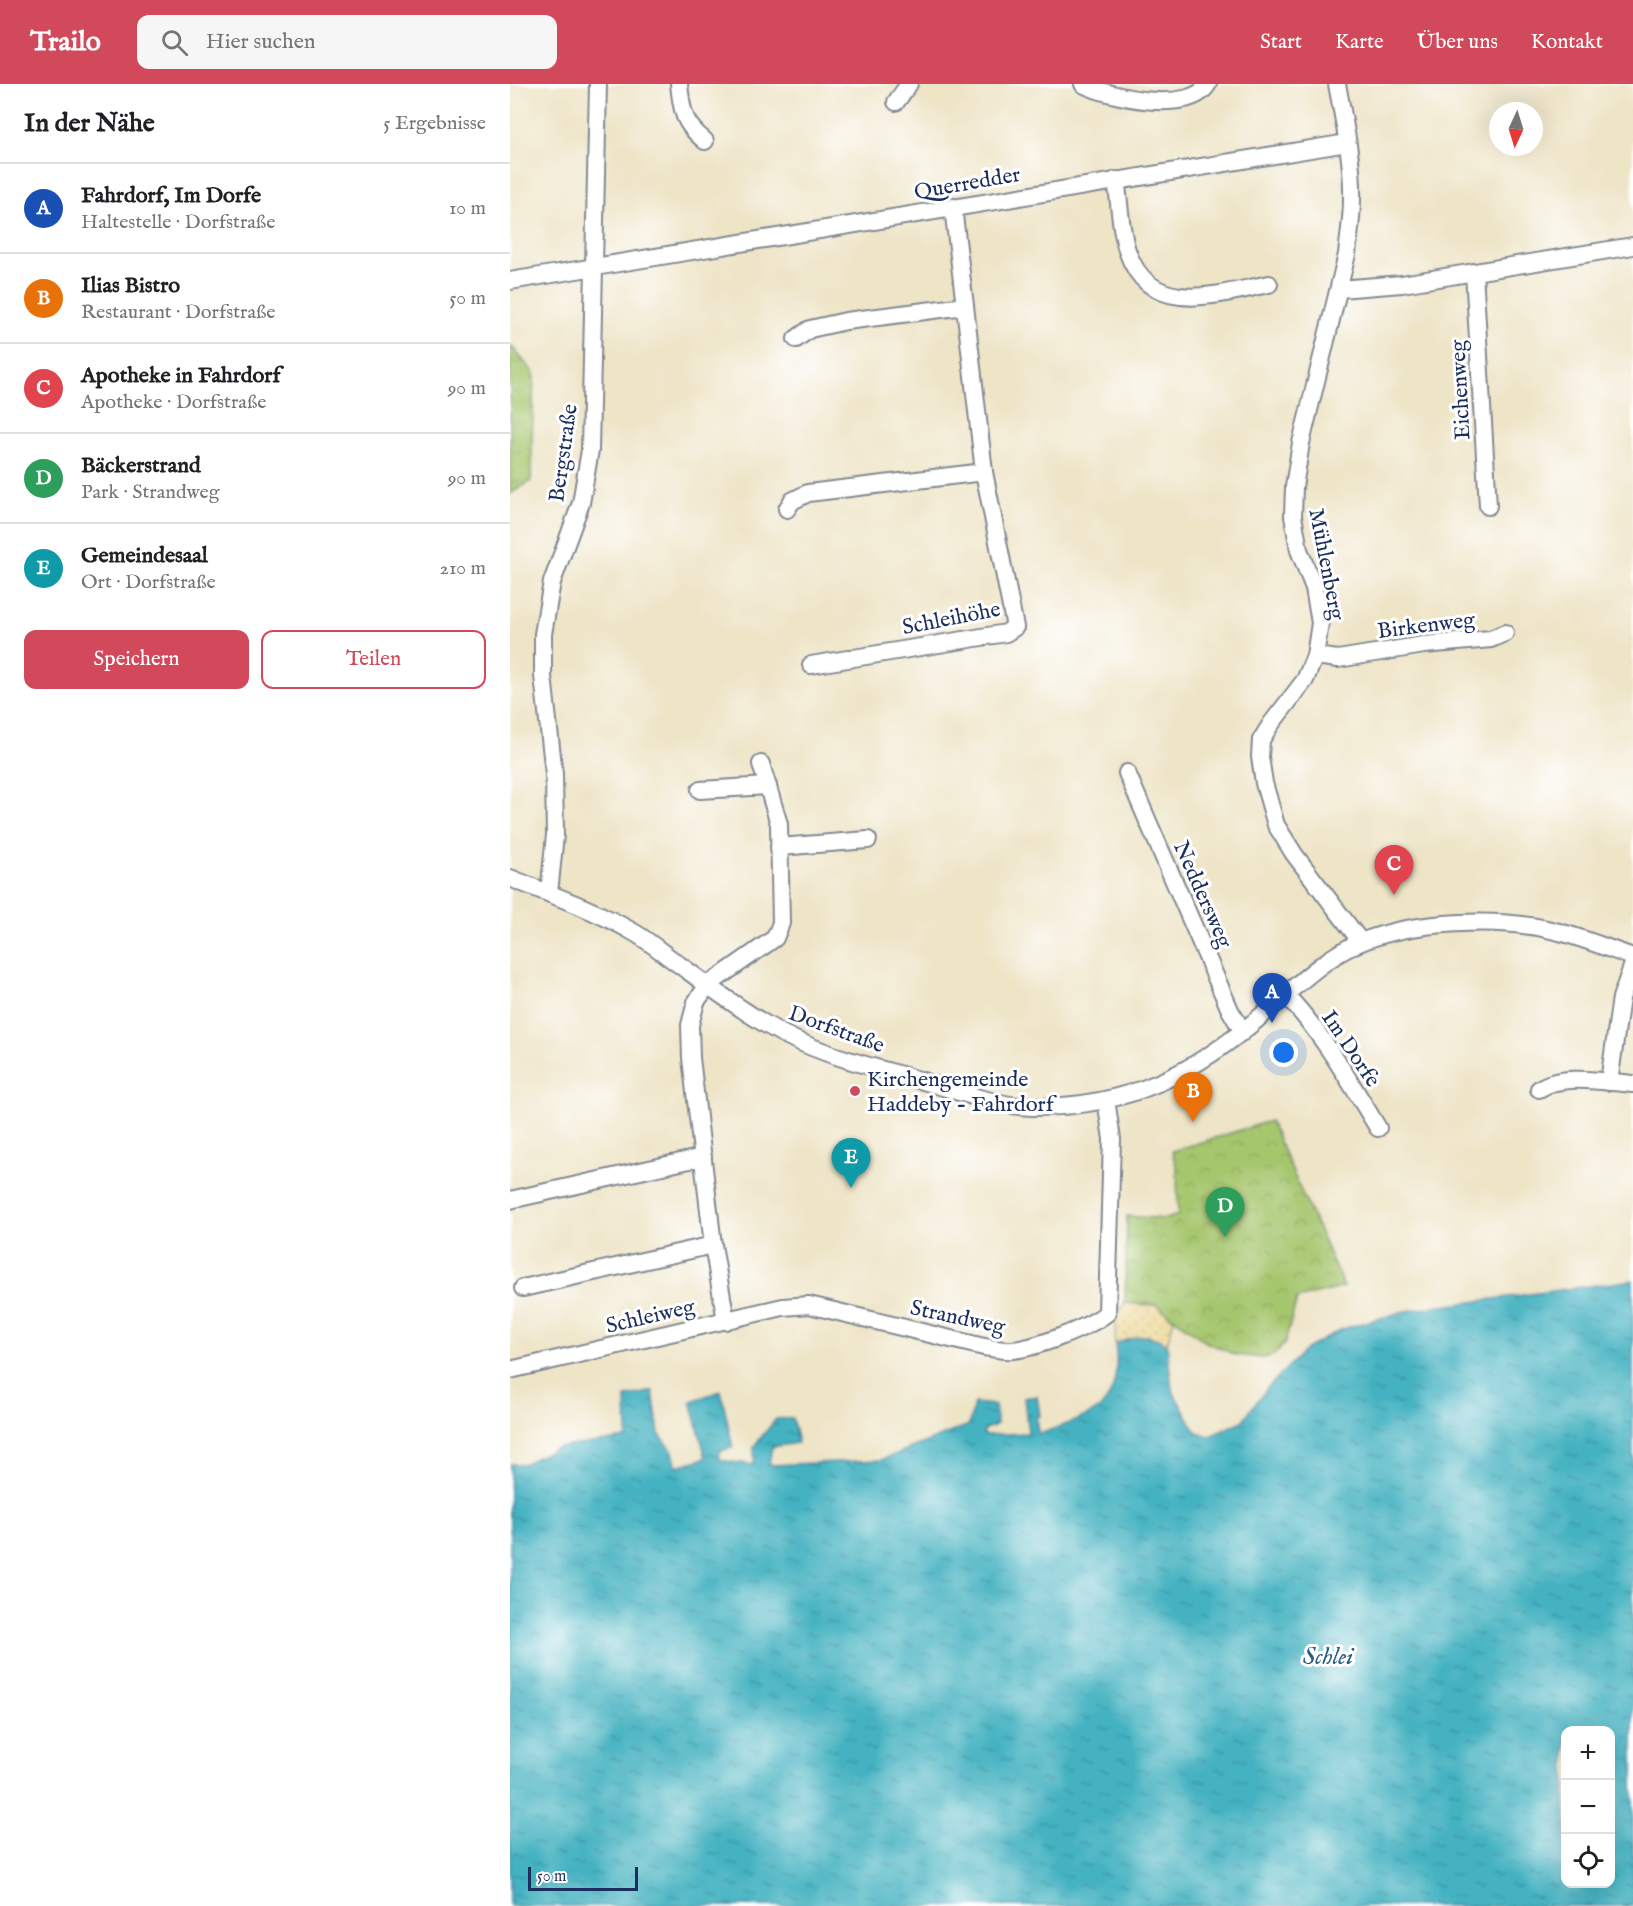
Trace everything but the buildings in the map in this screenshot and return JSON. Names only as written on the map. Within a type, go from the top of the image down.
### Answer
[{"type":"street","name":"Bergstraße","points":[[549,893],[555,835],[554,774],[543,676],[543,634],[552,582],[581,503],[592,424],[598,84]]},
{"type":"street","points":[[679,84],[682,109],[690,129],[705,141]]},
{"type":"street","points":[[896,102],[909,84]]},
{"type":"street","points":[[1083,84],[1111,94],[1158,101],[1178,100],[1197,94],[1208,84]]},
{"type":"street","name":"Mühlenberg","points":[[1338,84],[1347,143],[1352,197],[1351,216],[1347,254],[1301,443],[1294,487],[1293,516],[1299,550],[1314,588],[1320,623],[1315,656],[1305,680],[1261,740],[1260,757],[1263,783],[1276,825],[1294,854],[1361,942]]},
{"type":"street","name":"Querredder","points":[[510,281],[1347,143]]},
{"type":"street","points":[[1116,180],[1126,251],[1134,268],[1148,284],[1164,294],[1189,298],[1269,284]]},
{"type":"street","name":"Schleihöhe","points":[[811,665],[1006,633],[1015,627],[984,472],[953,207]]},
{"type":"street","points":[[1339,289],[1402,284],[1633,246]]},
{"type":"street","name":"Eichenweg","points":[[1474,272],[1488,506]]},
{"type":"street","points":[[796,339],[810,329],[837,323],[965,306]]},
{"type":"street","points":[[787,509],[792,501],[808,493],[984,472]]},
{"type":"street","name":"Birkenweg","points":[[1315,656],[1338,659],[1425,645],[1491,639],[1505,633]]},
{"type":"street","points":[[708,986],[775,938],[781,922],[779,824],[761,764]]},
{"type":"street","name":"Neddersweg","points":[[1127,773],[1230,1010],[1243,1032]]},
{"type":"street","points":[[700,790],[768,786]]},
{"type":"street","points":[[779,847],[868,840]]},
{"type":"street","name":"Dorfstraße","points":[[510,878],[549,893],[637,934],[708,986],[767,1025],[797,1041],[833,1055],[986,1100],[1027,1107],[1068,1106],[1106,1100],[1153,1085],[1194,1066],[1243,1032],[1331,959],[1361,942],[1401,931],[1446,924],[1493,922],[1523,924],[1553,930],[1633,957]]},
{"type":"street","points":[[1609,1082],[1621,998],[1633,964]]},
{"type":"street","name":"Schleiweg","points":[[510,1370],[726,1321],[713,1245],[691,1058],[690,1025],[696,1002],[708,986]]},
{"type":"street","name":"Im Dorfe","points":[[1286,995],[1324,1042],[1378,1128]]},
{"type":"street","points":[[1539,1089],[1548,1083],[1565,1080],[1633,1084]]},
{"type":"street","name":"Strandweg","points":[[726,1321],[783,1307],[809,1305],[984,1347],[1009,1350],[1028,1348],[1097,1321],[1107,1313],[1112,1139],[1106,1100]]},
{"type":"street","points":[[510,1200],[704,1157]]},
{"type":"street","points":[[523,1288],[713,1245]]},
{"type":"green space","points":[[512,347],[534,373],[531,481],[510,494],[510,348]]},
{"type":"green space","points":[[1270,1121],[1344,1287],[1297,1299],[1285,1343],[1274,1355],[1264,1358],[1236,1355],[1206,1342],[1157,1305],[1125,1303],[1127,1216],[1167,1219],[1178,1215],[1177,1169],[1172,1151]]},
{"type":"sand","points":[[1125,1303],[1157,1305],[1174,1319],[1167,1344],[1142,1336],[1115,1344],[1116,1318]]},
{"type":"water","name":"Schlei","points":[[1633,1280],[1633,1906],[510,1906],[510,1464],[523,1464],[556,1448],[627,1438],[626,1397],[653,1391],[659,1434],[672,1450],[677,1466],[706,1458],[691,1401],[721,1391],[733,1448],[719,1451],[720,1460],[754,1465],[754,1446],[776,1419],[792,1418],[798,1443],[772,1447],[769,1465],[881,1460],[969,1425],[974,1403],[995,1405],[997,1424],[984,1430],[984,1435],[1028,1433],[1024,1398],[1037,1396],[1040,1416],[1036,1417],[1038,1433],[1046,1432],[1086,1416],[1104,1403],[1113,1388],[1115,1379],[1115,1344],[1142,1336],[1153,1337],[1167,1344],[1172,1390],[1197,1433],[1210,1436],[1242,1421],[1268,1387],[1306,1349],[1342,1329],[1405,1311]]},
{"type":"place","name":"Apotheke in Fahrdorf","points":[[1394,895]]},
{"type":"place","name":"Fahrdorf, Im Dorfe","points":[[1272,1023]]},
{"type":"place","name":"Kirchengemeinde Haddeby - Fahrdorf","points":[[855,1091]]},
{"type":"place","name":"Ilias Bistro","points":[[1193,1122]]},
{"type":"place","name":"Gemeindesaal","points":[[851,1188]]},
{"type":"place","name":"Bäckerstrand","points":[[1225,1237]]}]
